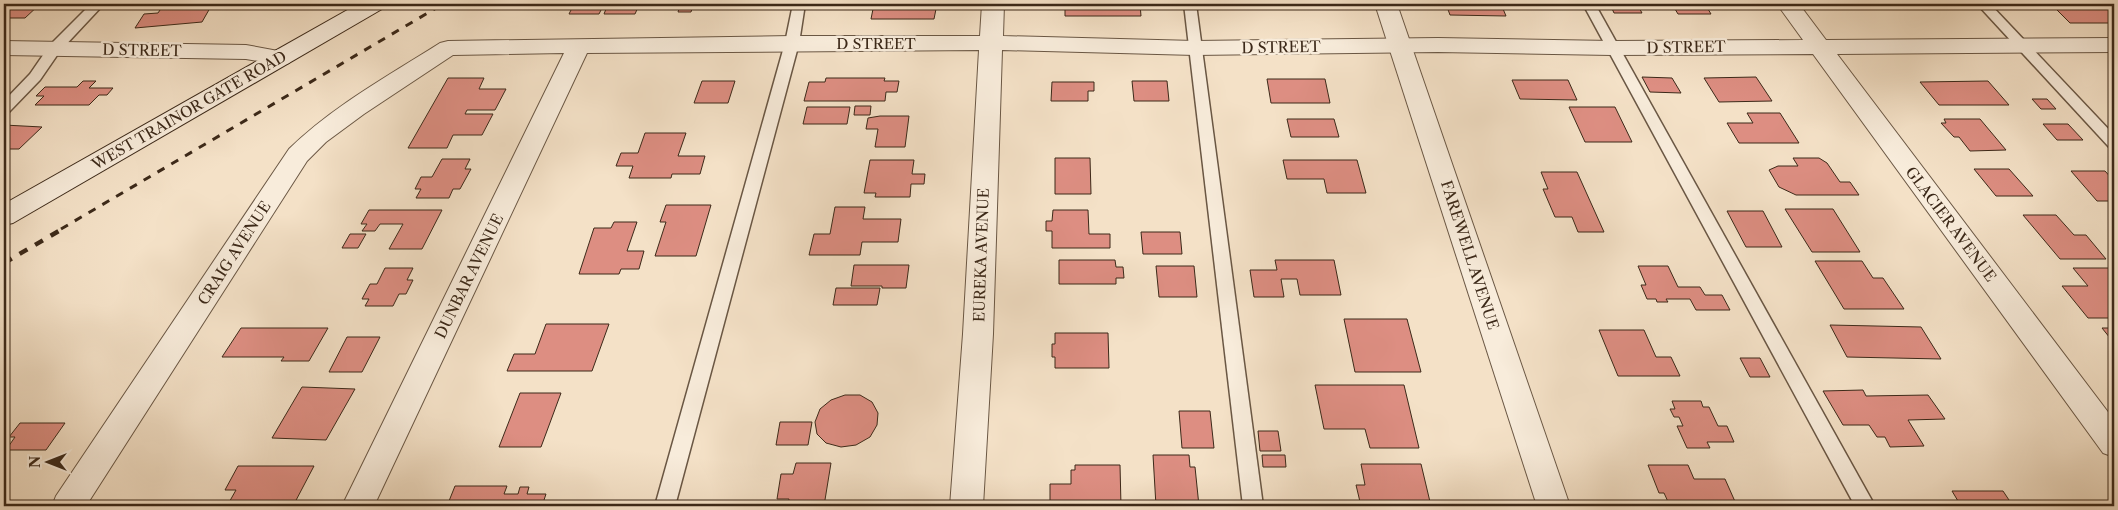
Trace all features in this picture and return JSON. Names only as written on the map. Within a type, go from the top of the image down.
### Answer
[{"type":"street","name":"WEST TRAINOR GATE ROAD","points":[[4,216],[374,4]]},
{"type":"street","name":"EUREKA AVENUE","points":[[966,506],[978,334],[993,4]]},
{"type":"street","name":"FAREWELL AVENUE","points":[[1386,4],[1554,506]]},
{"type":"street","name":"GLACIER AVENUE","points":[[1788,4],[2114,444]]},
{"type":"street","name":"D STREET","points":[[448,48],[990,42],[1195,48],[2114,45]]},
{"type":"street","name":"DUNBAR AVENUE","points":[[358,506],[579,46]]},
{"type":"street","name":"D STREET","points":[[4,48],[246,52],[281,58]]},
{"type":"street","name":"CRAIG AVENUE","points":[[68,506],[298,155],[317,136],[355,108],[448,48]]},
{"type":"lane","points":[[4,110],[35,77],[55,48],[98,4]]},
{"type":"lane","points":[[665,506],[792,43],[799,4]]},
{"type":"lane","points":[[1190,4],[1253,506]]},
{"type":"lane","points":[[1589,4],[1865,506]]},
{"type":"lane","points":[[1982,4],[2114,144]]},
{"type":"building","points":[[4,4],[40,4],[25,18],[4,18]]},
{"type":"building","points":[[219,4],[217,7],[210,8],[202,22],[135,28],[144,14],[158,13],[162,7]]},
{"type":"building","points":[[574,4],[604,4],[599,14],[569,14]]},
{"type":"building","points":[[608,4],[652,4],[639,5],[635,14],[604,14]]},
{"type":"building","points":[[660,4],[708,4],[707,6],[693,6],[691,12],[678,12],[680,6],[659,6]]},
{"type":"building","points":[[874,4],[937,4],[934,19],[871,19]]},
{"type":"building","points":[[1065,4],[1140,4],[1141,16],[1065,16]]},
{"type":"building","points":[[1266,4],[1293,4],[1293,7],[1267,7]]},
{"type":"building","points":[[1446,4],[1501,4],[1506,16],[1450,15]]},
{"type":"building","points":[[1610,4],[1637,4],[1642,13],[1614,13]]},
{"type":"building","points":[[1672,4],[1705,4],[1711,14],[1678,14]]},
{"type":"building","points":[[2073,4],[2106,4],[2114,12],[2112,14],[2114,23],[2070,23],[2054,7],[2076,7]]},
{"type":"building","points":[[1642,77],[1672,78],[1681,93],[1650,92]]},
{"type":"building","points":[[1756,77],[1772,101],[1719,102],[1704,78]]},
{"type":"building","points":[[448,78],[484,78],[479,89],[506,89],[495,110],[467,110],[465,114],[493,114],[482,135],[453,135],[447,148],[408,148]]},
{"type":"building","points":[[826,78],[885,78],[884,81],[899,81],[897,92],[886,92],[885,101],[804,101],[809,82],[825,82]]},
{"type":"building","points":[[1267,79],[1325,79],[1330,103],[1271,103]]},
{"type":"building","points":[[1512,80],[1568,80],[1577,100],[1520,99]]},
{"type":"building","points":[[83,81],[96,81],[89,88],[113,88],[107,95],[99,95],[89,105],[35,105],[44,96],[36,96],[45,87],[77,87]]},
{"type":"building","points":[[702,81],[735,81],[728,103],[694,103]]},
{"type":"building","points":[[1132,81],[1167,81],[1169,101],[1134,101]]},
{"type":"building","points":[[1988,81],[2009,105],[1939,105],[1920,82]]},
{"type":"building","points":[[1052,82],[1094,82],[1094,91],[1088,91],[1088,101],[1051,101]]},
{"type":"building","points":[[2032,99],[2047,99],[2056,109],[2041,109]]},
{"type":"building","points":[[855,106],[871,106],[870,115],[854,115]]},
{"type":"building","points":[[807,107],[850,107],[847,124],[803,124]]},
{"type":"building","points":[[1569,107],[1615,107],[1632,142],[1585,142]]},
{"type":"building","points":[[1747,113],[1780,113],[1799,143],[1739,143],[1727,123],[1753,123]]},
{"type":"building","points":[[909,116],[905,147],[875,147],[878,129],[866,129],[868,118]]},
{"type":"building","points":[[1287,119],[1334,119],[1339,137],[1291,137]]},
{"type":"building","points":[[1944,119],[1980,119],[2006,150],[1970,151],[1959,137],[1954,137],[1941,123],[1946,123]]},
{"type":"building","points":[[2043,124],[2068,124],[2083,140],[2057,140]]},
{"type":"building","points":[[4,125],[42,127],[19,149],[4,149]]},
{"type":"building","points":[[645,133],[686,133],[678,156],[705,156],[700,174],[672,174],[671,178],[629,178],[633,166],[616,166],[621,153],[638,153]]},
{"type":"building","points":[[1055,158],[1090,158],[1091,194],[1055,194]]},
{"type":"building","points":[[1793,158],[1819,158],[1827,163],[1840,182],[1850,182],[1859,195],[1796,195],[1779,187],[1769,170],[1778,166],[1798,166]]},
{"type":"building","points":[[442,159],[470,159],[465,169],[471,169],[460,189],[453,189],[449,198],[416,198],[421,189],[415,189],[421,177],[432,177]]},
{"type":"building","points":[[870,160],[914,160],[912,174],[925,174],[924,184],[911,184],[910,197],[875,197],[876,193],[864,193]]},
{"type":"building","points":[[1283,160],[1357,160],[1366,193],[1327,193],[1324,179],[1287,179]]},
{"type":"building","points":[[1974,169],[2009,169],[2033,196],[1996,196]]},
{"type":"building","points":[[2071,171],[2105,171],[2114,181],[2114,201],[2097,201]]},
{"type":"building","points":[[1541,172],[1577,172],[1604,232],[1578,232],[1572,217],[1555,217],[1543,189],[1548,189]]},
{"type":"building","points":[[666,205],[711,205],[696,256],[655,256],[666,222],[660,222]]},
{"type":"building","points":[[835,207],[865,207],[863,219],[901,219],[898,242],[862,242],[860,255],[809,255],[814,234],[830,234]]},
{"type":"building","points":[[1785,209],[1833,209],[1860,252],[1812,252]]},
{"type":"building","points":[[369,210],[442,210],[422,249],[389,249],[403,224],[380,224],[375,231],[362,231],[367,224],[361,224]]},
{"type":"building","points":[[1053,210],[1088,210],[1089,234],[1110,234],[1110,248],[1052,248],[1052,231],[1046,231],[1046,221],[1052,221]]},
{"type":"building","points":[[1727,211],[1763,211],[1782,247],[1746,247]]},
{"type":"building","points":[[2023,215],[2056,215],[2074,235],[2086,235],[2106,259],[2060,259]]},
{"type":"building","points":[[614,222],[637,222],[627,251],[644,251],[639,269],[621,269],[619,274],[579,274],[594,228],[611,228]]},
{"type":"building","points":[[1141,232],[1180,232],[1182,254],[1143,254]]},
{"type":"building","points":[[350,234],[366,234],[358,248],[342,248]]},
{"type":"building","points":[[1059,260],[1115,260],[1116,267],[1123,267],[1124,278],[1116,278],[1116,284],[1059,284]]},
{"type":"building","points":[[1275,260],[1334,260],[1341,295],[1300,295],[1297,279],[1281,279],[1284,297],[1254,297],[1250,270],[1277,270]]},
{"type":"building","points":[[1815,261],[1862,261],[1873,278],[1883,278],[1904,309],[1844,309]]},
{"type":"building","points":[[854,265],[909,265],[906,288],[851,286]]},
{"type":"building","points":[[1156,266],[1194,266],[1197,297],[1159,297]]},
{"type":"building","points":[[1638,266],[1668,266],[1678,287],[1700,287],[1705,295],[1722,295],[1730,310],[1696,310],[1690,299],[1666,299],[1668,302],[1657,302],[1656,299],[1647,299],[1641,285],[1646,285]]},
{"type":"building","points":[[385,268],[413,268],[407,280],[413,280],[406,294],[399,294],[393,306],[365,306],[369,299],[362,299],[370,284],[377,284]]},
{"type":"building","points":[[2073,268],[2114,268],[2114,318],[2088,318],[2062,286],[2088,286]]},
{"type":"building","points":[[836,288],[880,288],[877,305],[833,305]]},
{"type":"building","points":[[1344,319],[1407,319],[1421,372],[1355,372]]},
{"type":"building","points":[[546,324],[609,324],[592,371],[507,371],[514,354],[535,354]]},
{"type":"building","points":[[1830,325],[1921,327],[1941,359],[1847,357]]},
{"type":"building","points":[[241,328],[328,328],[309,361],[281,361],[284,357],[222,357]]},
{"type":"building","points":[[2102,328],[2114,328],[2114,343]]},
{"type":"building","points":[[1599,330],[1644,330],[1656,357],[1671,357],[1680,376],[1618,376]]},
{"type":"building","points":[[1055,333],[1108,333],[1109,368],[1055,368],[1055,357],[1052,357],[1052,344],[1055,344]]},
{"type":"building","points":[[347,337],[380,337],[362,372],[329,372]]},
{"type":"building","points":[[1740,358],[1760,358],[1770,377],[1750,377]]},
{"type":"building","points":[[1315,385],[1404,385],[1419,448],[1370,448],[1365,429],[1324,429]]},
{"type":"building","points":[[302,387],[355,389],[326,440],[272,438]]},
{"type":"building","points":[[1863,390],[1866,396],[1928,395],[1945,419],[1908,420],[1924,446],[1890,447],[1885,437],[1877,437],[1869,425],[1843,425],[1823,391]]},
{"type":"building","points":[[520,393],[561,393],[541,447],[499,447]]},
{"type":"building","points":[[845,395],[860,395],[872,402],[878,413],[877,425],[870,437],[856,445],[841,447],[826,443],[817,434],[815,422],[820,409],[831,400]]},
{"type":"building","points":[[1672,401],[1701,401],[1703,407],[1709,407],[1718,426],[1727,426],[1734,442],[1707,442],[1710,448],[1687,448],[1677,426],[1683,426],[1679,417],[1674,417],[1670,409],[1675,409]]},
{"type":"building","points":[[1179,411],[1210,411],[1214,448],[1182,448]]},
{"type":"building","points":[[780,422],[812,422],[808,445],[776,445]]},
{"type":"building","points":[[20,423],[65,423],[46,450],[6,450],[15,437],[9,437]]},
{"type":"building","points":[[1258,431],[1278,431],[1281,451],[1260,451]]},
{"type":"building","points":[[1153,455],[1189,455],[1190,467],[1195,467],[1199,506],[1156,506]]},
{"type":"building","points":[[1262,455],[1285,455],[1286,467],[1263,467]]},
{"type":"building","points":[[796,463],[831,463],[824,506],[788,506],[789,499],[777,499],[781,474],[793,474]]},
{"type":"building","points":[[1361,464],[1421,464],[1431,506],[1361,506],[1356,485],[1365,485]]},
{"type":"building","points":[[1075,465],[1120,465],[1121,506],[1050,506],[1050,484],[1071,484],[1071,470],[1075,470]]},
{"type":"building","points":[[1648,465],[1688,465],[1694,479],[1725,479],[1737,506],[1670,506],[1664,493],[1659,493]]},
{"type":"building","points":[[238,466],[314,466],[293,506],[227,506],[236,490],[225,490]]},
{"type":"building","points":[[455,486],[507,486],[504,494],[518,494],[520,487],[529,487],[527,494],[546,494],[542,506],[447,506]]},
{"type":"building","points":[[1952,491],[2003,491],[2013,506],[1961,506]]},
{"type":"railway","points":[[61,229],[443,4]]},
{"type":"railway","points":[[4,263],[64,228]]}]
